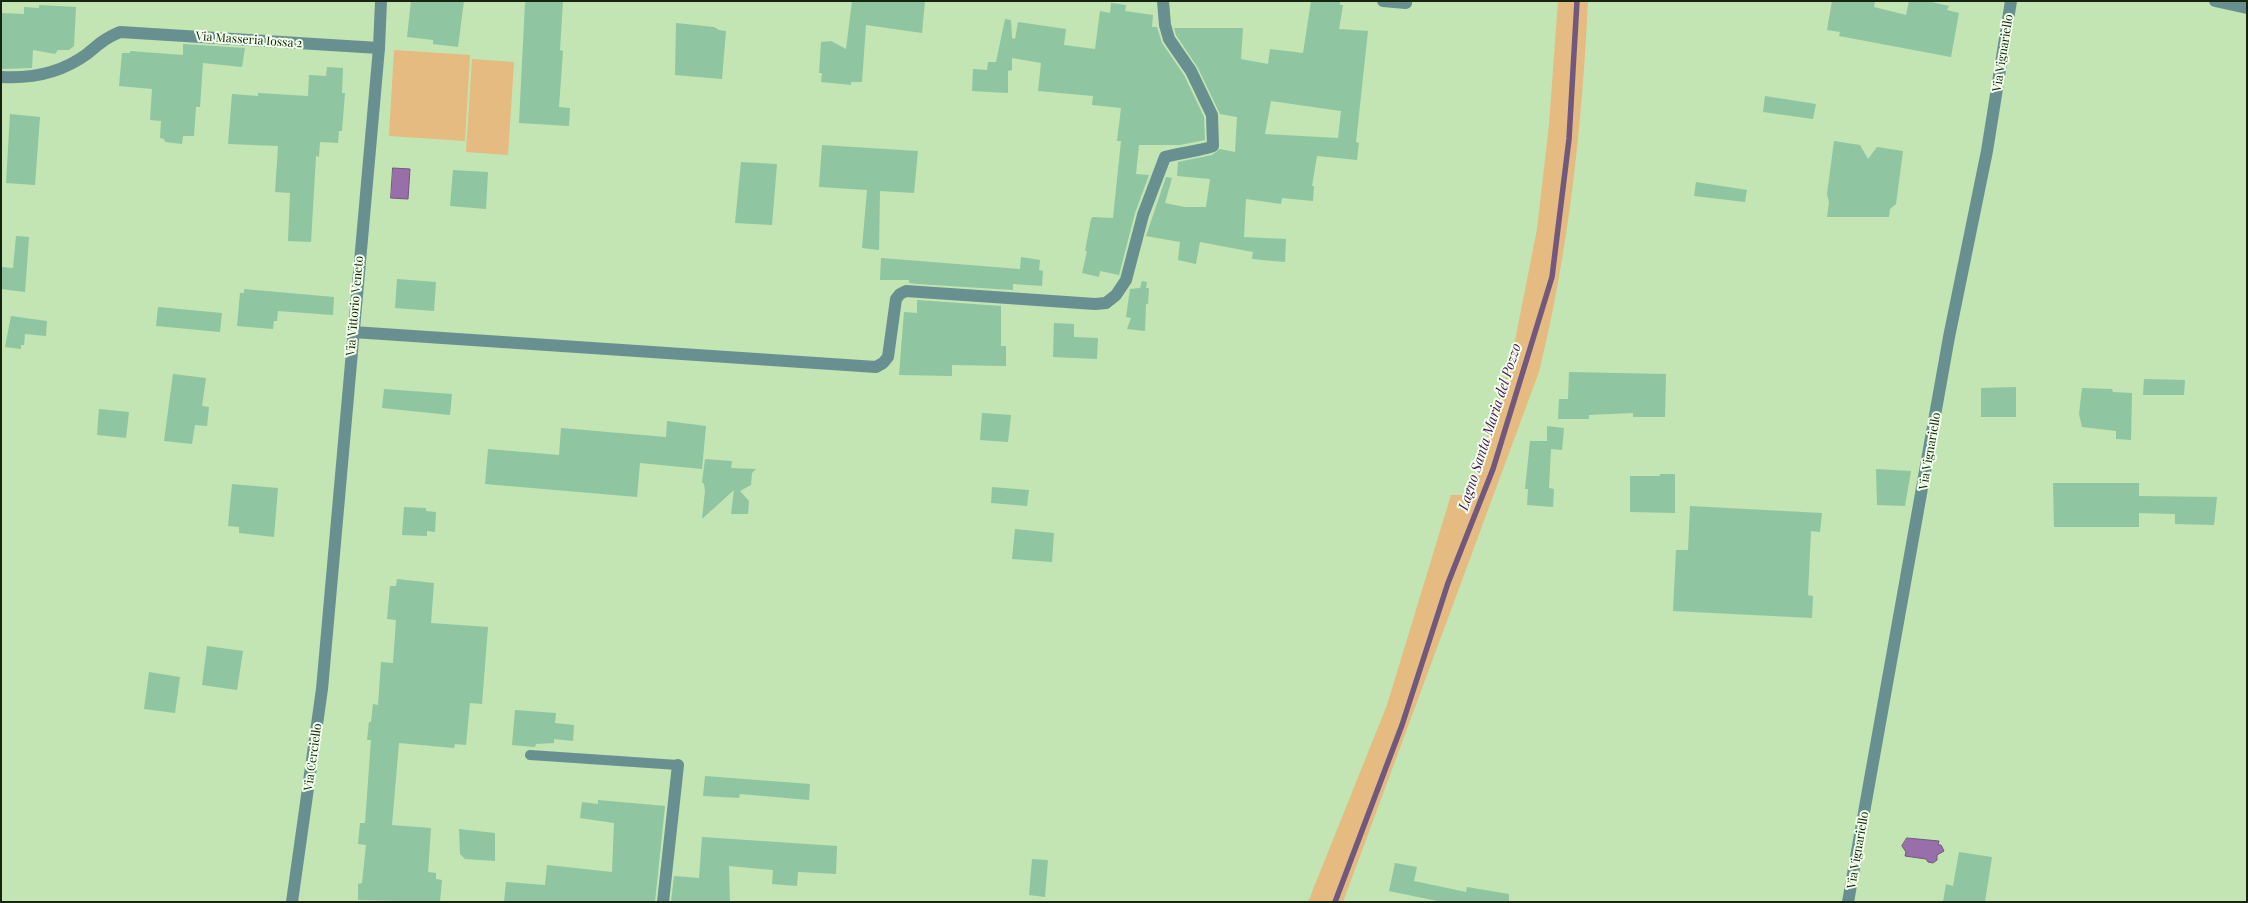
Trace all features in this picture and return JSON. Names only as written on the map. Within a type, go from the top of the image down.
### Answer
[{"type":"street","name":"Via Vittorio Veneto","points":[[330,611],[379,48],[381,1]]},
{"type":"street","points":[[353,332],[876,367],[884,363],[888,357],[896,299],[906,291],[1095,304],[1106,303],[1116,295],[1126,280],[1143,214],[1165,157],[1213,146],[1212,116],[1190,71],[1169,39],[1165,25],[1163,1]]},
{"type":"street","points":[[1383,1],[1406,3]]},
{"type":"street","name":"Via Vignariello","points":[[1848,902],[1915,538],[1949,337],[1987,151],[2012,1]]},
{"type":"street","points":[[2215,1],[2247,8]]},
{"type":"street","name":"Via Masseria Iossa 2","points":[[1,77],[26,79],[51,73],[86,54],[101,40],[120,32],[379,48]]},
{"type":"street","name":"Via Cerciello","points":[[292,902],[314,754],[330,611]]},
{"type":"street","points":[[662,902],[678,765]]},
{"type":"lane","points":[[530,755],[678,765]]},
{"type":"shaded area","points":[[1558,1],[1588,1],[1578,141],[1566,234],[1539,372],[1343,902],[1308,902],[1387,705],[1451,495],[1468,495],[1511,361],[1537,229],[1549,125]]},
{"type":"shaded area","points":[[394,50],[470,55],[465,141],[389,136]]},
{"type":"shaded area","points":[[472,59],[514,62],[508,155],[466,152]]},
{"type":"shaded area","points":[[393,168],[410,169],[408,199],[391,198]]},
{"type":"shaded area","points":[[1907,838],[1939,841],[1938,845],[1941,845],[1944,851],[1937,855],[1937,860],[1933,863],[1928,862],[1926,859],[1905,856],[1906,852],[1902,846]]},
{"type":"building","points":[[411,1],[464,1],[458,47],[433,44],[433,40],[407,37]]},
{"type":"building","points":[[528,1],[563,1],[560,50],[563,51],[559,107],[570,108],[569,126],[519,123],[525,3]]},
{"type":"building","points":[[852,1],[925,1],[922,33],[866,25],[862,82],[851,82],[851,85],[821,82],[822,73],[819,73],[821,42],[831,41],[846,49]]},
{"type":"building","points":[[1311,1],[1340,2],[1340,5],[1343,5],[1339,29],[1368,31],[1356,142],[1359,143],[1357,160],[1317,156],[1312,186],[1314,186],[1313,201],[1282,198],[1281,204],[1246,199],[1244,237],[1286,239],[1285,262],[1252,259],[1253,252],[1200,242],[1196,264],[1178,260],[1180,242],[1146,236],[1166,177],[1172,178],[1165,203],[1185,207],[1206,207],[1210,179],[1177,176],[1178,162],[1212,155],[1220,149],[1235,152],[1237,117],[1220,114],[1198,68],[1176,35],[1174,28],[1243,28],[1241,59],[1268,64],[1270,49],[1303,53]],"holes":[[[1271,101],[1341,111],[1338,138],[1265,134]]]},
{"type":"building","points":[[1832,1],[1875,1],[1874,7],[1906,15],[1909,1],[1927,1],[1949,6],[1947,10],[1959,13],[1951,57],[1839,36],[1840,32],[1827,30]]},
{"type":"building","points":[[1111,3],[1126,5],[1125,11],[1153,15],[1152,27],[1157,27],[1162,43],[1184,75],[1204,117],[1205,140],[1180,145],[1139,145],[1136,174],[1149,175],[1135,213],[1119,275],[1100,271],[1099,277],[1082,273],[1091,219],[1093,217],[1113,218],[1121,141],[1117,141],[1121,108],[1092,105],[1093,96],[1038,91],[1041,63],[1012,58],[1012,70],[1008,71],[1008,93],[972,91],[973,69],[987,70],[988,62],[996,62],[1005,19],[1011,20],[1012,38],[1015,39],[1018,22],[1066,29],[1064,45],[1095,49],[1100,11],[1110,13]]},
{"type":"building","points":[[39,5],[76,7],[74,46],[69,50],[58,50],[55,54],[33,50],[32,68],[1,69],[1,13],[24,14],[24,7],[39,8]]},
{"type":"building","points":[[676,23],[714,27],[726,31],[722,79],[675,75]]},
{"type":"building","points":[[183,44],[245,48],[242,67],[203,63],[200,107],[196,107],[194,136],[183,136],[182,144],[165,142],[164,139],[160,138],[161,121],[150,120],[152,89],[119,86],[122,53],[130,53],[130,51],[183,55]]},
{"type":"building","points":[[327,67],[343,68],[342,93],[345,93],[342,131],[339,131],[338,143],[320,142],[319,157],[316,156],[311,242],[288,241],[290,193],[275,192],[278,146],[228,144],[232,94],[258,96],[258,93],[308,96],[309,75],[326,76]]},
{"type":"building","points":[[1765,96],[1816,104],[1813,119],[1763,112]]},
{"type":"building","points":[[10,114],[40,117],[35,185],[6,183]]},
{"type":"building","points":[[1834,141],[1860,145],[1868,159],[1877,147],[1903,151],[1896,204],[1890,209],[1889,217],[1827,217],[1829,202],[1827,194]]},
{"type":"building","points":[[822,145],[918,151],[914,193],[880,191],[879,250],[862,248],[867,190],[819,187]]},
{"type":"building","points":[[741,162],[777,164],[772,225],[735,223]]},
{"type":"building","points":[[453,170],[488,172],[486,209],[450,206]]},
{"type":"building","points":[[1696,182],[1747,190],[1745,202],[1694,196]]},
{"type":"building","points":[[16,236],[29,237],[25,292],[1,289],[1,267],[13,268]]},
{"type":"building","points":[[1021,257],[1040,260],[1039,270],[1043,271],[1042,286],[1013,284],[1013,290],[917,284],[909,283],[909,280],[880,280],[881,258],[1020,269]]},
{"type":"building","points":[[397,279],[436,282],[434,311],[395,308]]},
{"type":"building","points":[[1142,281],[1147,282],[1146,288],[1149,288],[1148,304],[1146,304],[1145,331],[1127,329],[1131,318],[1126,317],[1130,289],[1140,288]]},
{"type":"building","points":[[244,289],[334,297],[333,315],[278,311],[277,321],[274,321],[273,329],[237,326],[240,293],[244,293]]},
{"type":"building","points":[[917,300],[1001,306],[1001,346],[1006,346],[1006,366],[952,365],[952,376],[899,375],[904,312],[917,313]]},
{"type":"building","points":[[158,307],[222,313],[220,332],[156,326]]},
{"type":"building","points":[[11,316],[47,321],[46,336],[25,334],[24,345],[21,345],[21,349],[5,347]]},
{"type":"building","points":[[1054,323],[1074,324],[1074,337],[1098,338],[1097,359],[1053,357]]},
{"type":"building","points":[[1569,372],[1666,374],[1665,417],[1633,417],[1633,413],[1589,415],[1589,419],[1558,419],[1559,399],[1568,399]]},
{"type":"building","points":[[173,374],[206,378],[202,406],[209,407],[207,426],[195,425],[192,444],[164,441]]},
{"type":"building","points":[[2144,379],[2185,380],[2184,395],[2143,395]]},
{"type":"building","points":[[2016,387],[2016,417],[1981,417],[1981,388]]},
{"type":"building","points":[[2082,388],[2112,389],[2113,392],[2132,393],[2131,440],[2116,439],[2116,431],[2082,427],[2079,414]]},
{"type":"building","points":[[384,389],[452,394],[450,415],[382,408]]},
{"type":"building","points":[[99,409],[129,412],[126,438],[97,435]]},
{"type":"building","points":[[982,413],[1011,415],[1008,442],[980,440]]},
{"type":"building","points":[[667,421],[706,426],[702,469],[640,463],[637,497],[485,484],[488,449],[559,455],[561,428],[666,437]]},
{"type":"building","points":[[1547,426],[1564,428],[1562,450],[1551,449],[1549,488],[1554,489],[1553,507],[1527,505],[1528,489],[1525,489],[1530,441],[1547,441]]},
{"type":"building","points":[[705,459],[732,461],[731,468],[756,469],[752,473],[751,485],[740,491],[749,501],[748,514],[731,514],[734,490],[702,519],[705,491],[702,482]]},
{"type":"building","points":[[1876,469],[1911,471],[1905,506],[1877,505]]},
{"type":"building","points":[[1660,474],[1675,474],[1675,513],[1630,512],[1630,476],[1660,476]]},
{"type":"building","points":[[2053,483],[2139,483],[2139,496],[2217,497],[2214,525],[2175,524],[2175,514],[2139,513],[2139,527],[2054,527]]},
{"type":"building","points":[[232,484],[278,488],[274,537],[239,533],[239,527],[228,526]]},
{"type":"building","points":[[992,487],[1029,490],[1027,506],[991,503]]},
{"type":"building","points":[[1690,506],[1822,513],[1820,532],[1811,531],[1808,595],[1813,596],[1812,618],[1673,611],[1676,550],[1688,550]]},
{"type":"building","points":[[404,507],[426,508],[426,511],[436,512],[435,532],[427,531],[427,536],[402,535]]},
{"type":"building","points":[[1015,529],[1054,533],[1052,562],[1012,559]]},
{"type":"building","points":[[397,579],[434,583],[431,623],[488,627],[482,704],[470,703],[466,745],[455,744],[454,748],[399,743],[392,825],[431,828],[428,872],[436,873],[436,879],[442,880],[440,902],[358,900],[358,884],[362,883],[366,845],[358,844],[360,823],[365,823],[371,740],[367,740],[369,722],[371,722],[373,704],[378,705],[381,662],[393,663],[396,620],[387,619],[390,586],[396,586]]},
{"type":"building","points":[[207,646],[243,651],[237,690],[202,685]]},
{"type":"building","points":[[149,672],[180,677],[175,713],[144,709]]},
{"type":"building","points":[[515,710],[556,713],[555,723],[574,725],[573,741],[554,739],[554,743],[536,744],[535,747],[512,745]]},
{"type":"building","points":[[705,776],[810,784],[809,800],[740,794],[739,798],[703,796]]},
{"type":"building","points":[[598,800],[665,806],[655,902],[504,902],[506,882],[545,885],[547,865],[612,872],[614,823],[580,818],[582,802],[598,804]]},
{"type":"building","points":[[459,829],[495,833],[495,861],[465,859],[460,854]]},
{"type":"building","points":[[702,837],[837,846],[836,874],[798,872],[797,886],[772,884],[773,870],[729,866],[730,902],[671,902],[674,876],[699,878]]},
{"type":"building","points":[[1959,852],[1992,857],[1985,902],[1943,902],[1946,884],[1953,886]]},
{"type":"building","points":[[1032,859],[1048,860],[1045,897],[1029,895]]},
{"type":"building","points":[[1395,863],[1417,867],[1414,881],[1466,892],[1467,887],[1509,894],[1509,902],[1442,902],[1389,891]]},
{"type":"waterway","name":"Lagno Santa Maria del Pozzo","points":[[1335,902],[1402,725],[1448,583],[1493,469],[1552,277],[1569,139],[1577,1]]}]
